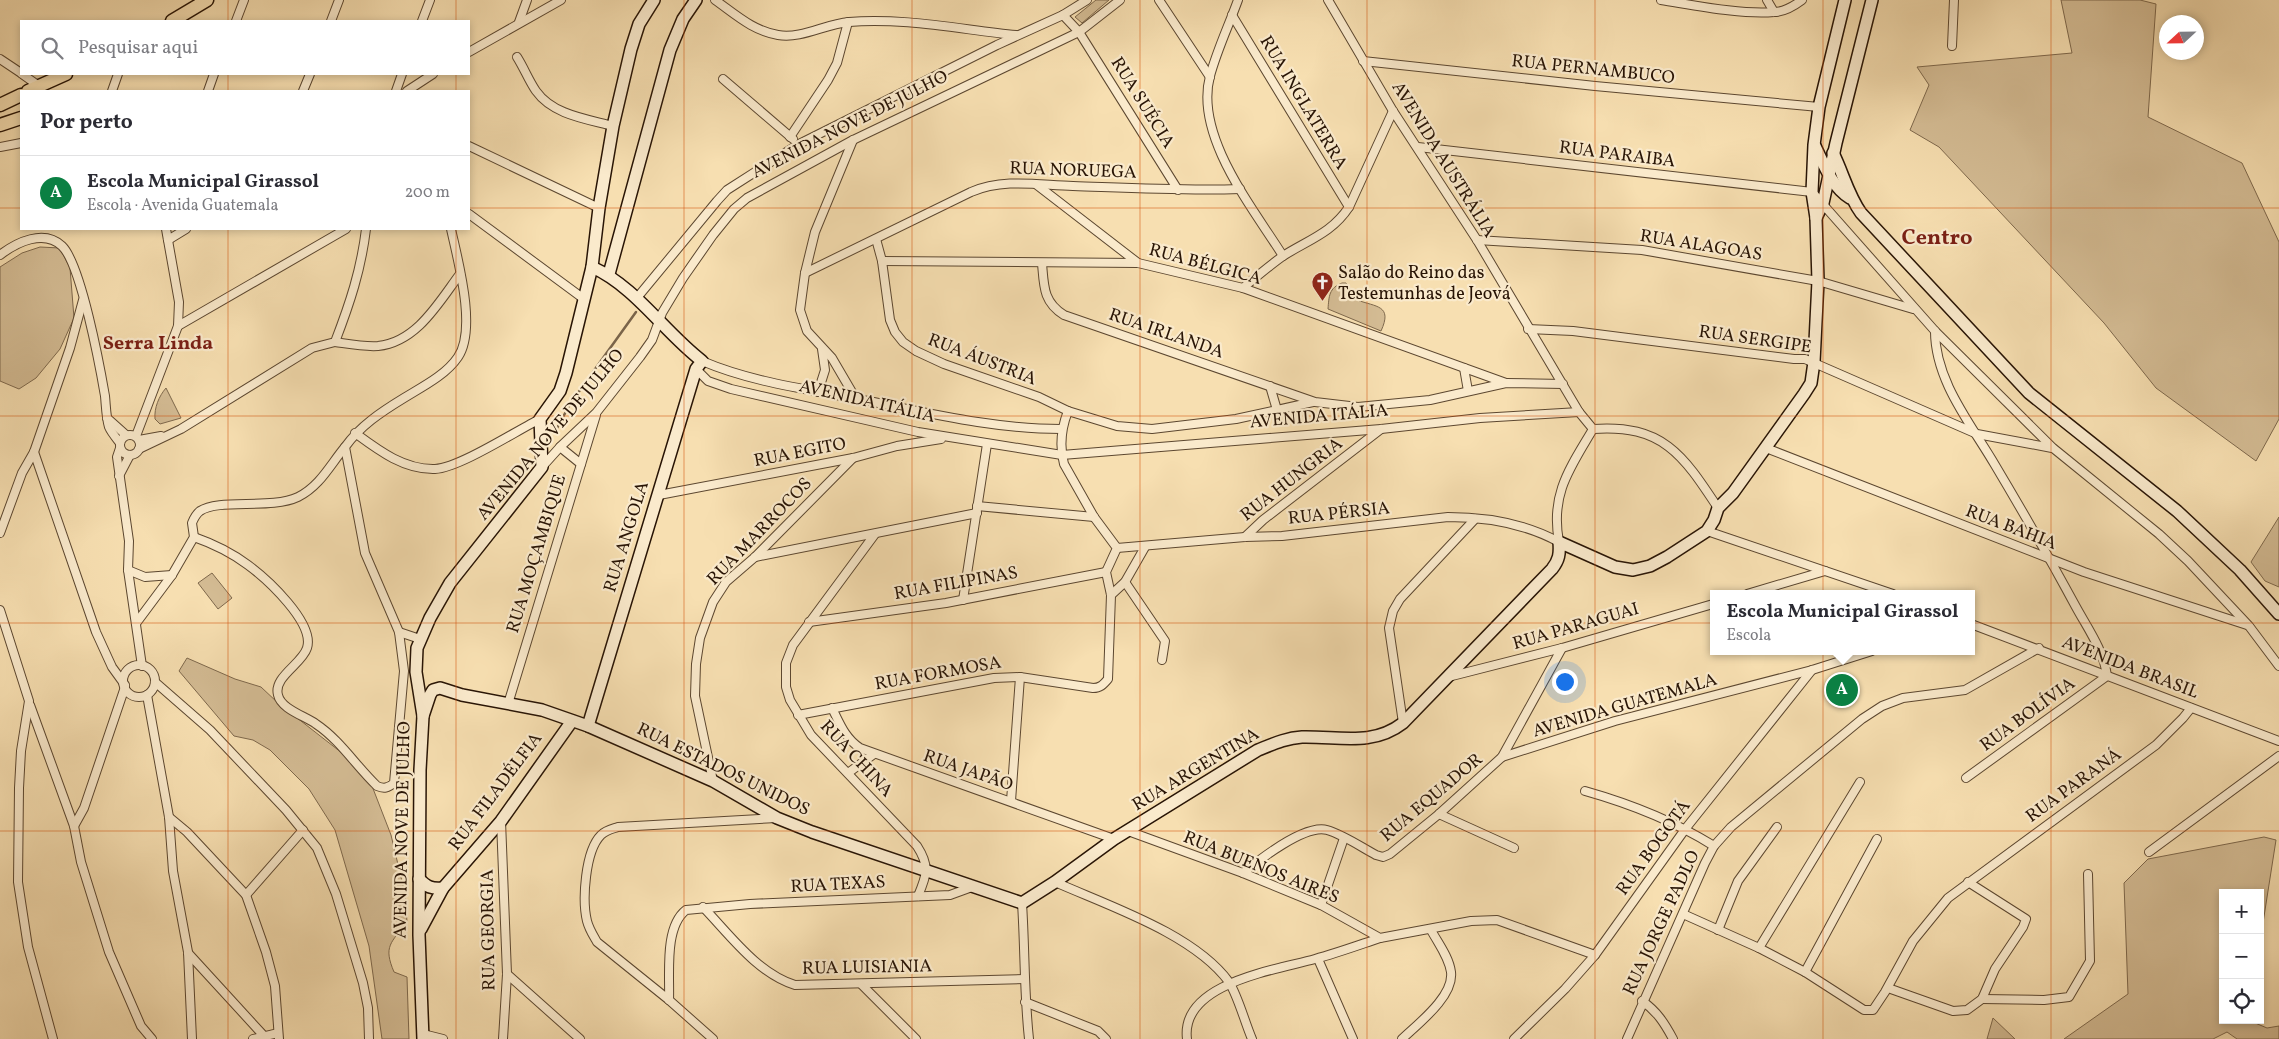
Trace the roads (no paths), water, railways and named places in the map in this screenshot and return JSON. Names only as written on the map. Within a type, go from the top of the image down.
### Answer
[{"type":"main road","points":[[174,20],[207,0]]},
{"type":"main road","points":[[542,467],[540,419],[560,391],[592,267],[599,208],[613,126],[638,24],[654,0]]},
{"type":"main road","points":[[592,267],[609,274],[670,50],[683,19],[696,0]]},
{"type":"main road","points":[[1559,542],[1615,567],[1633,570],[1650,566],[1667,557],[1707,531],[1714,520],[1718,508],[1733,493],[1811,383],[1814,362],[1818,281],[1816,218],[1812,192],[1814,141],[1819,107],[1846,0]]},
{"type":"main road","points":[[1816,218],[1823,203],[1834,148],[1872,0]]},
{"type":"main road","points":[[36,90],[64,75]]},
{"type":"main road","points":[[0,105],[20,95]]},
{"type":"main road","points":[[0,125],[20,118]]},
{"type":"main road","points":[[1814,141],[1824,142],[1834,148],[1850,198]]},
{"type":"main road","points":[[1814,141],[1828,174],[1840,190],[1850,198],[1875,228],[2029,393],[2177,511],[2240,570],[2279,614]]},
{"type":"main road","name":"AVENIDA ITÁLIA","points":[[609,274],[660,321],[699,365]]},
{"type":"main road","name":"RUA ANGOLA","points":[[588,726],[699,365]]},
{"type":"main road","name":"AVENIDA NOVE DE JULHO","points":[[423,1036],[418,935],[423,716],[410,672],[420,639],[450,583],[542,467]]},
{"type":"main road","name":"RUA ARGENTINA","points":[[1022,903],[1055,882],[1114,839],[1248,755],[1275,742],[1301,737],[1372,738],[1385,735],[1402,723],[1552,569],[1558,562],[1560,555],[1559,542]]},
{"type":"main road","name":"RUA ESTADOS UNIDOS","points":[[423,716],[433,690],[440,688],[462,695],[542,710],[588,726],[713,782],[777,818],[850,846],[1022,903]]},
{"type":"main road","name":"RUA FILADÉLFIA","points":[[418,935],[443,888],[501,821],[572,721]]},
{"type":"main road","points":[[419,879],[426,887],[432,889],[443,888]]},
{"type":"street","points":[[236,20],[244,0]]},
{"type":"street","points":[[331,20],[339,0]]},
{"type":"street","points":[[422,20],[430,0]]},
{"type":"street","points":[[519,22],[527,0]]},
{"type":"street","points":[[470,51],[519,22],[561,0]]},
{"type":"street","points":[[715,0],[750,26],[780,35],[794,35],[848,22],[916,25],[1018,36]]},
{"type":"street","name":"AVENIDA NOVE DE JULHO","points":[[636,299],[677,247],[727,190],[799,144],[1063,15],[1087,0]]},
{"type":"street","name":"AVENIDA NOVE DE JULHO","points":[[542,467],[596,413],[652,340],[668,302],[683,278],[734,210],[763,189],[853,140],[1079,32],[1120,0]]},
{"type":"street","points":[[1159,0],[1210,77]]},
{"type":"street","points":[[1238,0],[1210,77],[1210,123],[1218,145],[1240,189],[1283,256]]},
{"type":"street","name":"AVENIDA AUSTRÁLIA","points":[[1328,0],[1393,111],[1477,240],[1528,329],[1579,412],[1593,429]]},
{"type":"street","points":[[1661,0],[1752,12],[1785,10],[1802,0]]},
{"type":"street","points":[[1767,0],[1774,12]]},
{"type":"street","points":[[1952,46],[1954,0]]},
{"type":"street","name":"RUA SUÉCIA","points":[[1063,15],[1079,32],[1178,190]]},
{"type":"street","name":"RUA INGLATERRA","points":[[1232,15],[1348,207]]},
{"type":"street","points":[[790,137],[828,80],[837,63],[848,22]]},
{"type":"street","points":[[518,57],[537,92],[555,107],[570,115],[613,126]]},
{"type":"street","points":[[0,59],[20,73]]},
{"type":"street","name":"RUA PERNAMBUCO","points":[[1364,61],[1605,87],[1819,107]]},
{"type":"street","points":[[23,75],[36,90]]},
{"type":"street","points":[[112,90],[118,75]]},
{"type":"street","points":[[208,90],[214,75]]},
{"type":"street","points":[[303,90],[310,75]]},
{"type":"street","points":[[396,90],[402,75]]},
{"type":"street","points":[[409,90],[431,75]]},
{"type":"street","points":[[723,79],[799,144]]},
{"type":"street","points":[[1243,288],[1283,256],[1325,232],[1340,220],[1348,207],[1393,111]]},
{"type":"street","points":[[853,140],[821,218],[805,273],[800,310],[807,331],[832,358],[856,399]]},
{"type":"street","points":[[0,147],[20,143]]},
{"type":"street","points":[[470,146],[599,208]]},
{"type":"street","name":"RUA PARAIBA","points":[[1418,147],[1812,192]]},
{"type":"street","name":"RUA NORUEGA","points":[[805,273],[982,187],[1010,182],[1037,185],[1178,190],[1240,189]]},
{"type":"street","points":[[1037,185],[1138,262]]},
{"type":"street","points":[[1812,192],[1935,331],[2053,448],[2164,539],[2249,626],[2279,666]]},
{"type":"street","points":[[470,215],[584,298]]},
{"type":"street","points":[[142,666],[128,570],[129,541],[117,456],[120,445],[133,436],[148,408],[178,326],[179,302],[166,230]]},
{"type":"street","points":[[168,240],[184,230]]},
{"type":"street","points":[[178,326],[344,230]]},
{"type":"street","points":[[336,342],[356,286],[362,262],[366,230]]},
{"type":"street","points":[[137,622],[172,575],[194,537],[192,523],[199,511],[212,507],[276,503],[299,496],[318,483],[355,433],[383,411],[438,377],[458,357],[464,344],[467,330],[452,230]]},
{"type":"street","points":[[0,255],[25,241],[38,237],[49,239],[61,245],[68,253],[77,273],[84,298],[109,428],[124,453],[130,455]]},
{"type":"street","name":"RUA ÁUSTRIA","points":[[876,239],[882,261],[890,320],[895,332],[904,342],[937,361],[1039,397],[1068,411]]},
{"type":"street","name":"RUA ALAGOAS","points":[[1477,240],[1642,250],[1818,281],[1915,309]]},
{"type":"street","name":"RUA BÉLGICA","points":[[882,261],[1138,262],[1243,288],[1506,383]]},
{"type":"street","name":"RUA IRLANDA","points":[[1042,263],[1046,295],[1053,308],[1064,315],[1315,402]]},
{"type":"street","points":[[119,476],[130,455],[171,434],[312,348],[336,342],[376,346],[392,344],[404,339],[416,329],[460,274]]},
{"type":"street","points":[[0,534],[22,473],[34,452],[70,348],[84,298]]},
{"type":"street","name":"RUA SERGIPE","points":[[1528,329],[1573,331],[1805,359],[1977,434],[2053,448]]},
{"type":"street","points":[[1935,331],[1938,356],[1944,376],[1960,407],[2050,559],[2102,655],[2107,676]]},
{"type":"street","points":[[818,392],[825,370],[822,347]]},
{"type":"street","name":"AVENIDA ITÁLIA","points":[[699,365],[818,392],[1007,427],[1061,429]]},
{"type":"street","name":"AVENIDA ITÁLIA","points":[[699,365],[708,381],[731,389],[946,438],[1062,455],[1381,429],[1480,418],[1579,412]]},
{"type":"street","points":[[1464,368],[1468,391]]},
{"type":"street","points":[[1315,402],[1358,407],[1430,400],[1506,383],[1563,384]]},
{"type":"street","points":[[1270,386],[1277,410]]},
{"type":"street","name":"AVENIDA ITÁLIA","points":[[1068,411],[1117,426],[1140,429],[1166,428],[1236,419],[1315,402]]},
{"type":"street","points":[[1068,411],[1061,429],[1062,455],[1074,485],[1094,517],[1117,548],[1106,572]]},
{"type":"street","name":"RUA MOÇAMBIQUE","points":[[508,704],[596,413]]},
{"type":"street","points":[[107,418],[133,436],[139,450]]},
{"type":"street","points":[[355,433],[388,456],[422,468],[436,469],[457,463],[540,419]]},
{"type":"street","name":"RUA HUNGRIA","points":[[1245,537],[1263,520],[1381,429]]},
{"type":"street","points":[[1559,542],[1556,508],[1565,477],[1593,429],[1626,429],[1643,432],[1658,439],[1685,460],[1718,508]]},
{"type":"street","points":[[133,436],[171,434]]},
{"type":"street","name":"RUA EGITO","points":[[659,495],[853,458],[898,446],[946,438]]},
{"type":"street","points":[[963,600],[987,444]]},
{"type":"street","points":[[194,537],[210,542],[249,565],[289,604],[303,625],[308,646],[306,653],[280,682],[277,688],[279,698],[288,707],[321,727],[372,781],[384,788],[394,783],[410,672],[399,632],[365,553],[345,447]]},
{"type":"street","points":[[560,447],[581,464]]},
{"type":"street","name":"RUA BAHIA","points":[[1766,448],[2084,572],[2249,626]]},
{"type":"street","points":[[34,452],[96,632],[112,667],[125,686],[132,695],[147,695],[151,692],[155,682],[153,672],[142,666],[135,666],[126,672],[125,686],[84,808],[74,826]]},
{"type":"street","name":"RUA MARROCOS","points":[[713,782],[695,696],[696,664],[700,638],[713,602],[726,582],[755,557],[853,458]]},
{"type":"street","points":[[755,557],[876,534],[977,510],[1094,517]]},
{"type":"street","name":"RUA PÉRSIA","points":[[1117,548],[1310,533],[1448,517],[1475,518],[1524,527],[1542,533],[1559,542]]},
{"type":"street","points":[[1402,723],[1389,628],[1393,611],[1400,599],[1475,518]]},
{"type":"street","points":[[1707,531],[1881,590]]},
{"type":"street","name":"RUA CHINA","points":[[876,534],[793,645],[786,663],[786,688],[798,715],[810,735],[917,846],[924,857],[927,872]]},
{"type":"street","points":[[1111,595],[1125,582],[1145,547]]},
{"type":"street","points":[[128,570],[145,577],[172,575]]},
{"type":"street","points":[[1761,590],[1825,571]]},
{"type":"street","name":"RUA FILIPINAS","points":[[810,622],[963,600],[1106,572]]},
{"type":"street","name":"RUA FORMOSA","points":[[798,715],[994,678],[1020,677],[1093,688],[1102,685],[1108,679],[1111,595],[1106,572]]},
{"type":"street","points":[[1125,582],[1165,641],[1162,660]]},
{"type":"street","name":"RUA PARAGUAI","points":[[1447,677],[1562,648],[1710,605]]},
{"type":"street","points":[[0,610],[29,701],[74,826],[81,862],[109,952],[141,1026],[152,1039]]},
{"type":"street","name":"AVENIDA BRASIL","points":[[1975,625],[2039,648],[2107,676],[2279,741]]},
{"type":"street","points":[[399,632],[420,639]]},
{"type":"street","name":"RUA EQUADOR","points":[[1243,873],[1280,846],[1316,830],[1326,830],[1383,857],[1390,854],[1439,814],[1502,758],[1562,648]]},
{"type":"street","name":"RUA JORGE PADLO","points":[[1627,1039],[1642,1001],[1705,863],[1714,846],[1731,827],[1754,806],[1862,719],[1882,706],[1903,698],[1965,690],[2039,648]]},
{"type":"street","name":"AVENIDA GUATEMALA","points":[[1502,758],[1615,721],[1812,670],[1859,655]]},
{"type":"street","name":"RUA BOGOTÁ","points":[[1514,1039],[1565,989],[1595,955],[1686,828],[1812,670]]},
{"type":"street","name":"RUA BOLÍVIA","points":[[1966,778],[2107,676]]},
{"type":"street","points":[[1011,801],[1020,677]]},
{"type":"street","points":[[155,682],[210,730],[303,830],[317,848],[336,894],[363,983],[368,1008],[370,1039]]},
{"type":"street","points":[[147,695],[169,817],[173,872],[188,952],[192,1039]]},
{"type":"street","points":[[29,701],[21,751],[18,882],[29,955],[53,1039]]},
{"type":"street","name":"RUA JAPÃO","points":[[832,708],[851,742],[874,754],[1114,839]]},
{"type":"street","name":"RUA PARANÁ","points":[[1805,972],[1869,1011],[1876,1008],[1914,941],[1948,898],[2156,745],[2184,718],[2191,708]]},
{"type":"street","points":[[848,773],[874,754]]},
{"type":"street","points":[[2149,852],[2279,756]]},
{"type":"street","points":[[1759,948],[1860,782]]},
{"type":"street","points":[[1585,791],[1623,802],[1686,828],[1714,846]]},
{"type":"street","points":[[1439,814],[1514,848]]},
{"type":"street","points":[[169,817],[187,832],[246,895],[266,952],[275,986],[279,1036],[264,1036],[253,1039]]},
{"type":"street","points":[[713,1039],[598,942],[592,933],[587,921],[584,892],[591,849],[604,832],[618,827],[777,818]]},
{"type":"street","name":"RUA GEORGIA","points":[[501,821],[507,974],[503,1039]]},
{"type":"street","points":[[1718,930],[1738,881],[1777,827]]},
{"type":"street","points":[[246,895],[303,830]]},
{"type":"street","name":"RUA BUENOS AIRES","points":[[1128,831],[1243,873],[1321,905],[1380,938]]},
{"type":"street","points":[[1321,905],[1344,838]]},
{"type":"street","points":[[1682,914],[1759,948],[1805,972],[1877,839]]},
{"type":"street","points":[[918,896],[927,872]]},
{"type":"street","points":[[1982,999],[2044,1000],[2069,997],[2090,961],[2088,874]]},
{"type":"street","points":[[1055,882],[1182,940],[1204,957],[1229,983],[1252,1039]]},
{"type":"street","points":[[1888,988],[1953,1011],[1967,1010],[1982,999],[1996,970],[2026,923],[2026,919],[1968,882]]},
{"type":"street","name":"RUA TEXAS","points":[[703,907],[950,895],[972,887]]},
{"type":"street","points":[[1022,903],[1025,1002],[1029,1039]]},
{"type":"street","points":[[669,1000],[671,944],[675,924],[679,915],[686,910],[703,907]]},
{"type":"street","name":"RUA LUISIANIA","points":[[703,907],[758,964],[784,981],[795,985],[1024,979]]},
{"type":"street","points":[[1187,1039],[1187,1024],[1191,1012],[1202,1001],[1229,983],[1318,959],[1380,938],[1431,930],[1470,921],[1497,920],[1595,955]]},
{"type":"street","points":[[1402,1039],[1446,994],[1451,983],[1449,963],[1431,930]]},
{"type":"street","points":[[188,952],[264,1036]]},
{"type":"street","points":[[1318,959],[1353,1039]]},
{"type":"street","points":[[507,974],[580,1039]]},
{"type":"street","points":[[861,984],[916,1039]]},
{"type":"street","points":[[1642,1001],[1651,1007],[1664,1022],[1673,1039]]},
{"type":"street","points":[[1025,1002],[1098,1031],[1106,1039]]},
{"type":"street","points":[[423,1036],[443,1039]]},
{"type":"waterway","points":[[555,432],[570,404],[636,312]]},
{"type":"place","name":"Salão do Reino das Testemunhas de Jeová","points":[[1322,302]]},
{"type":"place","name":"Escola Municipal Girassol","points":[[1842,690]]},
{"type":"district","name":"Centro","points":[[1937,238]]},
{"type":"district","name":"Serra Linda","points":[[158,344]]}]
